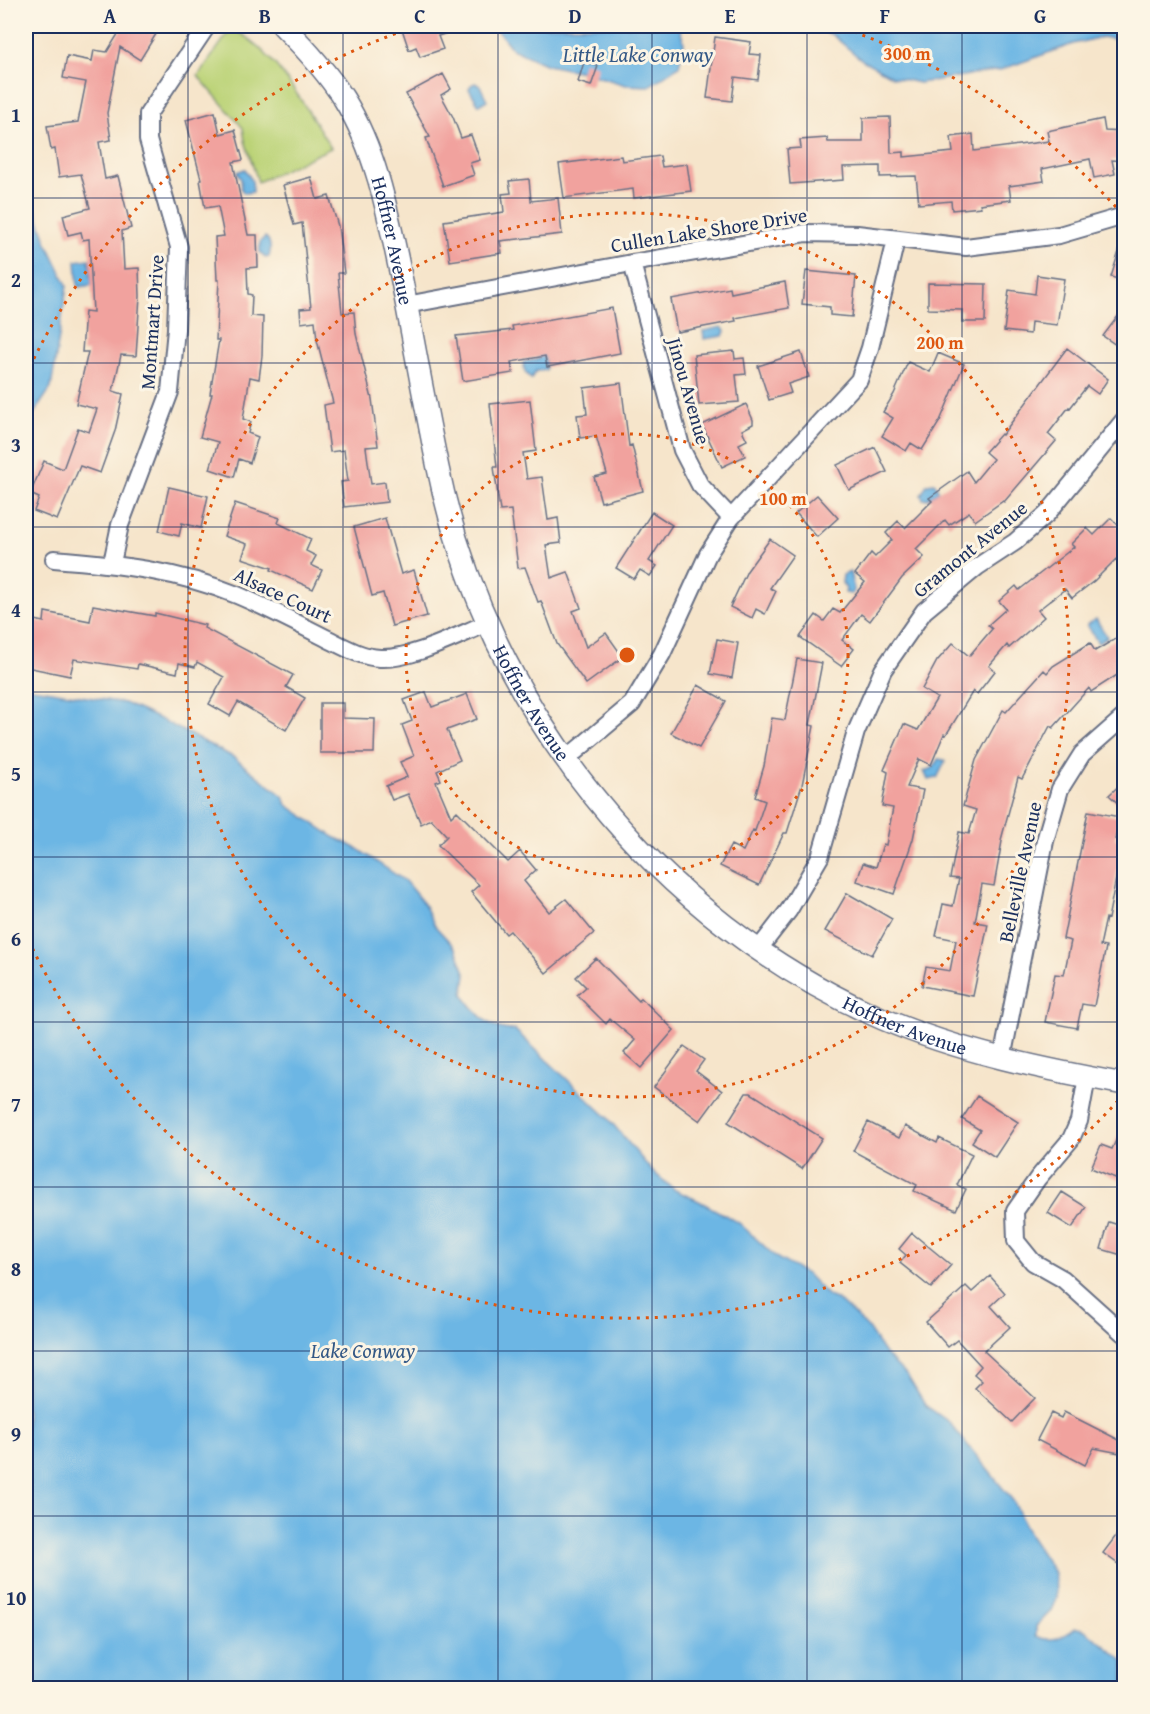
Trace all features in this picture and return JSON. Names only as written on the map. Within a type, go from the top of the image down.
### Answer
[{"type":"main road","name":"Hoffner Avenue","points":[[283,26],[307,50],[344,100],[369,151],[386,202],[450,521],[465,570],[488,623],[536,715],[565,760],[615,824],[653,863],[712,915],[758,950],[820,989],[883,1019],[932,1038],[1002,1059],[1125,1084]]},
{"type":"street","name":"Montmart Drive","points":[[112,563],[120,525],[170,392],[176,329],[178,247],[148,140],[148,114],[207,26]]},
{"type":"street","name":"Cullen Lake Shore Drive","points":[[406,305],[806,233],[857,234],[966,247],[1059,235],[1125,216]]},
{"type":"street","points":[[565,760],[632,704],[662,654],[708,554],[731,518],[859,380],[870,348],[896,240]]},
{"type":"street","name":"Jinou Avenue","points":[[632,263],[682,450],[700,485],[731,518]]},
{"type":"street","name":"Gramont Avenue","points":[[758,950],[789,910],[820,857],[856,732],[883,670],[910,631],[924,611],[977,567],[1015,542],[1047,514],[1125,420]]},
{"type":"street","name":"Alsace Court","points":[[54,559],[154,569],[197,580],[238,596],[357,653],[379,658],[407,655],[488,623]]},
{"type":"street","name":"Belleville Avenue","points":[[1002,1059],[1045,841],[1060,789],[1082,754],[1125,717]]},
{"type":"street","points":[[1087,1077],[1079,1121],[1071,1139],[1038,1178],[1015,1211],[1016,1241],[1033,1262],[1063,1279],[1123,1334]]},
{"type":"green space","points":[[231,29],[246,37],[275,64],[300,98],[331,148],[258,182],[243,128],[198,76]]},
{"type":"water","name":"Little Lake Conway","points":[[494,26],[679,26],[684,43],[679,66],[649,86],[626,85],[583,72],[547,65],[512,49]]},
{"type":"water","points":[[803,26],[1124,26],[1124,41],[1102,37],[1073,44],[1000,70],[919,83],[893,77],[862,60],[831,34]]},
{"type":"water","points":[[475,83],[480,86],[487,100],[479,105],[469,89]]},
{"type":"water","points":[[245,169],[252,181],[253,192],[244,193],[241,189],[241,179],[237,172]]},
{"type":"water","points":[[26,171],[34,206],[47,243],[67,285],[51,388],[26,425]]},
{"type":"water","points":[[265,237],[270,249],[269,257],[266,258],[260,252],[260,242]]},
{"type":"water","points":[[89,259],[92,285],[78,287],[76,261]]},
{"type":"water","points":[[722,327],[725,331],[723,336],[704,339],[703,331]]},
{"type":"water","points":[[544,355],[546,370],[536,371],[531,379],[525,372],[523,362],[539,359]]},
{"type":"water","points":[[934,483],[938,492],[923,499],[921,495],[927,484]]},
{"type":"water","points":[[850,572],[854,591],[851,594],[845,593],[846,589],[842,583],[843,575]]},
{"type":"water","points":[[1096,619],[1107,637],[1098,643],[1087,625]]},
{"type":"water","name":"Lake Conway","points":[[26,687],[124,703],[162,720],[233,757],[283,796],[287,805],[405,881],[424,904],[435,926],[456,949],[466,975],[463,994],[485,1020],[498,1028],[515,1030],[607,1117],[652,1171],[675,1190],[738,1222],[777,1258],[808,1275],[828,1296],[838,1300],[867,1327],[885,1354],[908,1377],[925,1405],[949,1422],[1014,1502],[1029,1535],[1055,1574],[1056,1598],[1051,1611],[1036,1626],[1036,1637],[1052,1639],[1062,1637],[1075,1628],[1085,1630],[1124,1662],[1124,1688],[26,1688]]},
{"type":"water","points":[[938,759],[945,762],[937,778],[928,780],[924,771],[933,768]]},
{"type":"building","points":[[123,26],[161,26],[140,60],[120,47],[107,113],[111,140],[99,142],[105,179],[118,176],[131,228],[122,231],[124,269],[139,268],[140,296],[136,356],[121,355],[113,391],[123,394],[115,431],[100,473],[80,466],[57,520],[34,511],[39,498],[30,494],[44,461],[63,469],[78,428],[89,432],[97,409],[76,404],[88,352],[82,352],[85,311],[93,312],[89,239],[83,240],[81,232],[68,235],[63,215],[90,208],[81,174],[59,177],[55,149],[51,150],[47,126],[78,122],[86,82],[63,78],[67,56],[92,61],[94,50],[107,52]]},
{"type":"building","points":[[401,26],[464,26],[464,28],[438,36],[443,49],[420,57],[416,47],[409,50]]},
{"type":"building","points":[[715,37],[751,42],[749,54],[761,55],[758,80],[735,77],[732,101],[707,98]]},
{"type":"building","points":[[584,62],[598,66],[591,86],[578,82]]},
{"type":"building","points":[[443,74],[451,89],[441,95],[461,138],[471,135],[480,160],[470,163],[474,175],[443,186],[426,138],[430,137],[406,94]]},
{"type":"building","points":[[215,112],[220,134],[235,130],[243,160],[233,162],[248,235],[257,235],[258,267],[247,268],[248,294],[252,295],[251,316],[263,317],[259,379],[250,377],[243,419],[251,422],[248,433],[258,437],[250,463],[239,459],[234,477],[210,469],[218,442],[200,437],[212,394],[210,394],[219,340],[216,340],[219,280],[217,280],[215,237],[224,236],[218,206],[205,208],[201,179],[186,120]]},
{"type":"building","points":[[890,117],[891,153],[904,152],[904,157],[953,152],[951,137],[973,134],[974,151],[1049,141],[1047,131],[1103,119],[1105,131],[1125,132],[1125,161],[1112,160],[1115,174],[1094,178],[1090,159],[1042,169],[1044,181],[1009,186],[1011,200],[980,204],[981,207],[952,210],[951,201],[919,204],[916,176],[880,177],[880,166],[843,167],[844,180],[790,184],[787,149],[801,148],[800,140],[827,138],[828,142],[863,142],[863,118]]},
{"type":"building","points":[[621,156],[622,161],[660,156],[662,167],[687,164],[691,191],[634,198],[633,189],[564,198],[559,164]]},
{"type":"building","points":[[311,177],[317,199],[329,196],[338,226],[344,273],[338,273],[342,313],[354,312],[356,334],[372,399],[378,446],[366,447],[371,484],[385,482],[387,502],[344,507],[341,482],[348,481],[344,450],[330,452],[324,405],[333,403],[317,340],[315,321],[301,323],[300,309],[311,308],[302,223],[294,225],[283,185]]},
{"type":"building","points":[[529,179],[531,201],[558,198],[562,234],[500,241],[502,253],[450,261],[444,221],[504,212],[502,194],[511,193],[509,181]]},
{"type":"building","points":[[1122,242],[1125,242],[1125,281],[1111,277]]},
{"type":"building","points":[[806,271],[856,276],[852,317],[830,315],[830,307],[802,304]]},
{"type":"building","points":[[1037,275],[1064,279],[1057,325],[1031,322],[1030,334],[1004,331],[1009,290],[1035,294]]},
{"type":"building","points":[[785,282],[789,308],[677,332],[671,299],[730,288],[731,293]]},
{"type":"building","points":[[928,283],[986,284],[985,322],[962,322],[962,310],[928,309]]},
{"type":"building","points":[[1125,307],[1125,351],[1103,336]]},
{"type":"building","points":[[612,308],[620,353],[547,367],[545,356],[511,362],[513,373],[463,381],[456,336],[513,330],[512,326]]},
{"type":"building","points":[[1067,348],[1108,379],[1098,394],[1087,386],[1069,407],[1048,434],[1056,441],[1004,502],[975,521],[969,512],[949,525],[945,520],[916,549],[924,557],[902,578],[870,621],[861,614],[842,640],[854,649],[841,666],[800,637],[816,615],[824,621],[833,609],[840,613],[865,582],[855,574],[871,553],[875,557],[892,540],[886,533],[898,521],[905,528],[932,501],[929,498],[967,471],[974,482],[993,459],[985,452],[1002,435]]},
{"type":"building","points":[[734,351],[735,359],[744,358],[746,374],[736,375],[739,402],[699,405],[694,355]]},
{"type":"building","points":[[801,352],[809,377],[788,384],[791,393],[769,400],[758,366]]},
{"type":"building","points":[[938,353],[964,364],[940,421],[922,450],[911,443],[906,451],[882,436],[893,418],[883,412],[908,362],[930,372]]},
{"type":"building","points":[[621,383],[629,446],[632,445],[643,491],[601,502],[594,477],[607,474],[596,436],[580,438],[577,415],[587,414],[584,388]]},
{"type":"building","points":[[530,400],[536,451],[523,453],[527,479],[542,477],[548,520],[558,518],[561,543],[546,545],[551,578],[568,572],[581,608],[573,611],[586,647],[606,633],[623,657],[586,684],[557,644],[525,567],[518,568],[511,510],[500,511],[494,467],[497,467],[490,404]]},
{"type":"building","points":[[746,404],[753,424],[742,430],[747,440],[739,444],[745,456],[722,467],[702,425]]},
{"type":"building","points":[[875,447],[887,472],[849,490],[837,465]]},
{"type":"building","points":[[169,487],[208,496],[201,528],[182,523],[179,536],[159,531]]},
{"type":"building","points":[[817,495],[838,518],[817,537],[796,513]]},
{"type":"building","points":[[235,503],[280,518],[278,523],[311,539],[306,551],[316,556],[311,565],[322,570],[313,589],[271,570],[272,568],[242,558],[247,544],[224,536]]},
{"type":"building","points":[[652,512],[672,525],[649,561],[657,566],[650,576],[640,570],[634,579],[616,568]]},
{"type":"building","points":[[385,518],[401,574],[414,570],[427,616],[392,626],[383,593],[372,596],[354,527]]},
{"type":"building","points":[[1111,518],[1125,532],[1125,568],[1116,559],[1094,581],[1072,598],[1065,589],[1038,610],[1044,617],[1009,648],[1007,645],[989,666],[995,671],[977,694],[973,691],[946,735],[944,734],[931,765],[919,759],[907,787],[923,790],[913,839],[894,894],[857,881],[863,863],[876,867],[883,844],[886,845],[893,808],[882,806],[888,772],[884,770],[904,724],[918,730],[937,698],[922,689],[937,661],[953,643],[969,656],[992,629],[988,625],[1006,609],[999,601],[1016,586],[1019,590],[1074,547],[1071,544],[1087,528],[1094,535]]},
{"type":"building","points":[[770,539],[793,555],[770,588],[776,591],[765,614],[756,609],[752,618],[730,607],[747,571]]},
{"type":"building","points":[[93,605],[155,616],[155,613],[205,625],[204,628],[293,675],[286,687],[305,698],[286,730],[238,702],[230,716],[209,704],[224,677],[197,662],[195,667],[179,663],[177,673],[138,664],[137,669],[74,659],[70,676],[26,667],[26,644],[30,619],[44,622],[45,612],[90,621]]},
{"type":"building","points":[[1125,633],[1125,670],[1091,692],[1089,688],[1053,728],[1050,726],[1022,779],[1018,777],[1001,840],[994,886],[982,884],[975,922],[988,924],[973,996],[922,986],[926,967],[950,971],[956,940],[936,936],[943,904],[953,906],[959,879],[950,878],[959,832],[969,834],[976,810],[963,806],[976,760],[1003,710],[1006,712],[1044,670],[1047,673],[1053,666],[1090,643],[1095,651]]},
{"type":"building","points":[[717,639],[738,643],[732,678],[710,674]]},
{"type":"building","points":[[797,659],[822,663],[810,725],[814,726],[802,785],[787,833],[784,833],[759,885],[720,866],[731,845],[743,851],[753,830],[755,831],[765,801],[755,797],[764,766],[772,718],[785,720]]},
{"type":"building","points":[[698,685],[726,701],[699,748],[671,733]]},
{"type":"building","points":[[426,692],[432,707],[467,694],[477,719],[447,730],[460,760],[437,771],[441,780],[436,782],[451,817],[457,811],[508,862],[520,851],[536,870],[524,881],[549,912],[566,899],[594,933],[546,973],[510,931],[506,934],[471,892],[479,885],[438,845],[447,836],[431,819],[421,824],[408,794],[392,800],[386,786],[407,777],[400,762],[414,756],[402,725],[412,721],[404,700]]},
{"type":"building","points":[[320,703],[343,703],[343,718],[375,719],[374,753],[320,753]]},
{"type":"building","points":[[1125,780],[1125,810],[1109,795]]},
{"type":"building","points":[[1088,811],[1120,817],[1115,839],[1125,840],[1125,864],[1119,863],[1108,919],[1106,918],[1100,946],[1106,947],[1094,1006],[1082,1004],[1077,1028],[1045,1022],[1055,974],[1064,975],[1071,941],[1063,939]]},
{"type":"building","points":[[847,893],[892,919],[872,955],[825,931]]},
{"type":"building","points":[[596,958],[639,1001],[641,998],[674,1030],[641,1068],[624,1053],[635,1040],[610,1019],[606,1024],[577,995],[586,987],[576,977]]},
{"type":"building","points":[[684,1046],[704,1060],[696,1071],[722,1091],[700,1121],[654,1087]]},
{"type":"building","points":[[746,1093],[751,1093],[822,1138],[802,1169],[728,1122]]},
{"type":"building","points":[[977,1096],[1018,1122],[995,1157],[972,1142],[980,1130],[962,1119]]},
{"type":"building","points":[[1125,1121],[1125,1182],[1091,1168],[1101,1145],[1112,1149]]},
{"type":"building","points":[[868,1122],[899,1138],[905,1126],[937,1143],[939,1138],[972,1154],[957,1185],[966,1189],[956,1210],[914,1191],[917,1185],[853,1151]]},
{"type":"building","points":[[1062,1192],[1086,1207],[1072,1228],[1048,1213]]},
{"type":"building","points":[[1109,1222],[1125,1227],[1125,1256],[1101,1249]]},
{"type":"building","points":[[912,1233],[951,1265],[931,1288],[900,1263],[906,1255],[899,1249]]},
{"type":"building","points":[[990,1276],[1005,1293],[991,1306],[1010,1327],[984,1351],[1035,1398],[1012,1422],[975,1388],[982,1381],[974,1374],[981,1366],[957,1340],[948,1347],[926,1322],[966,1286],[972,1292]]},
{"type":"building","points":[[1064,1412],[1125,1443],[1125,1454],[1094,1448],[1085,1465],[1037,1440],[1051,1413],[1061,1418]]},
{"type":"building","points":[[1125,1524],[1125,1569],[1103,1553]]}]
